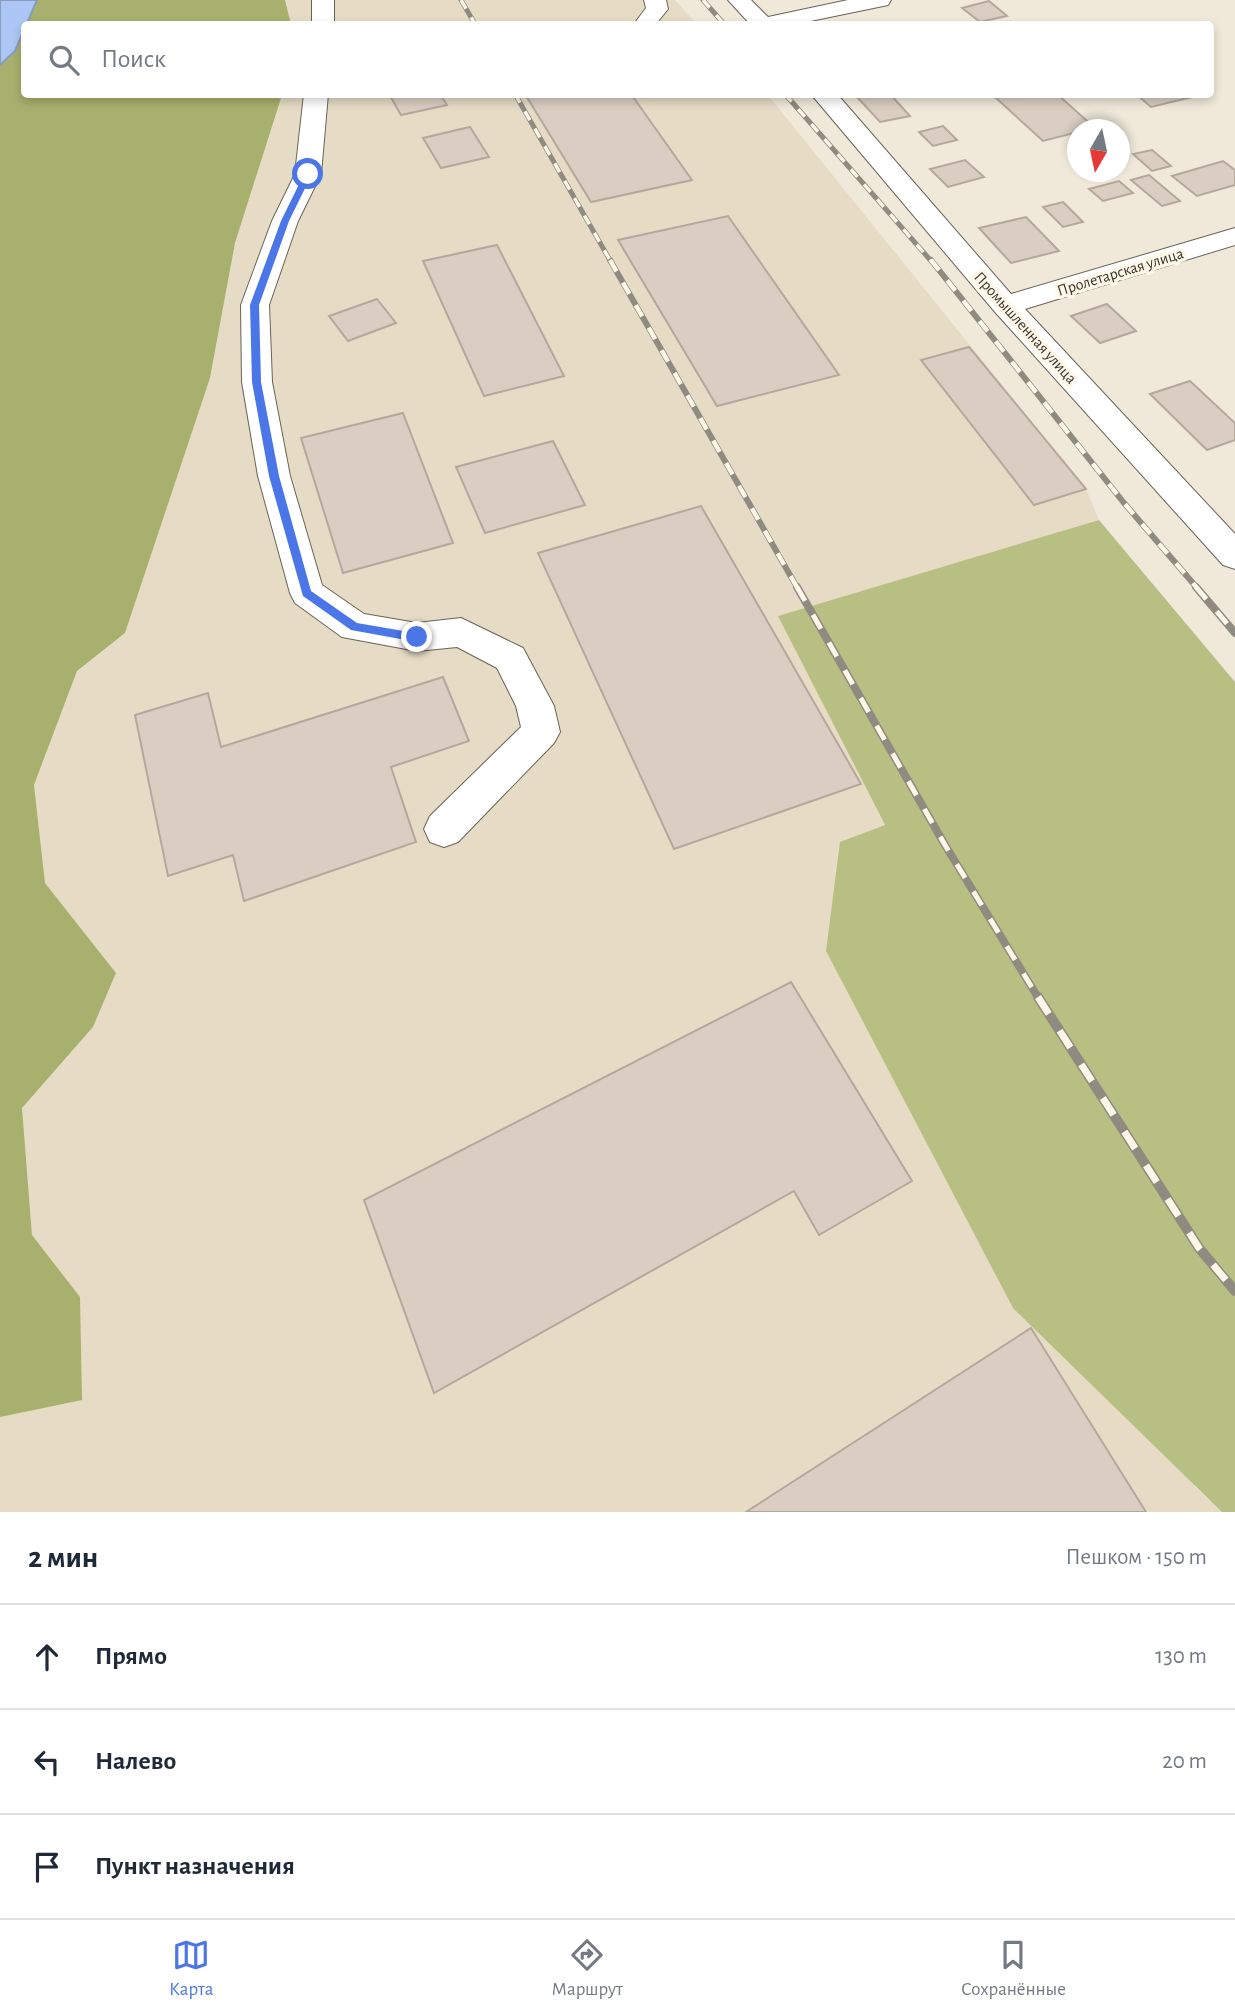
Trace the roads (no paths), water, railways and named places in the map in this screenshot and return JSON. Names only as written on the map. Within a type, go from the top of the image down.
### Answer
[{"type":"street","points":[[323,0],[323,21]]},
{"type":"street","points":[[647,21],[657,9],[655,0]]},
{"type":"street","points":[[739,0],[761,21]]},
{"type":"street","points":[[778,21],[880,0]]},
{"type":"street","points":[[316,98],[308,174],[285,221],[255,305],[257,382],[274,476],[307,593],[355,627],[417,637],[461,632],[510,658],[535,706],[541,732],[444,830]]},
{"type":"street","name":"Промышленная улица","points":[[826,98],[1005,305],[1235,556]]},
{"type":"street","name":"Пролетарская улица","points":[[1005,305],[1235,236]]},
{"type":"water","points":[[0,0],[37,0],[28,21],[21,21],[21,37],[15,51],[0,65]]},
{"type":"railway","points":[[461,0],[473,21]]},
{"type":"railway","points":[[703,0],[721,21]]},
{"type":"railway","points":[[517,98],[611,262]]},
{"type":"railway","points":[[788,98],[932,262]]},
{"type":"railway","points":[[610,260],[798,589]]},
{"type":"railway","points":[[931,260],[1124,503],[1198,589]]},
{"type":"railway","points":[[797,587],[945,845],[1039,999]]},
{"type":"railway","points":[[1196,587],[1235,633]]},
{"type":"railway","points":[[1038,997],[1199,1248],[1235,1291]]}]
